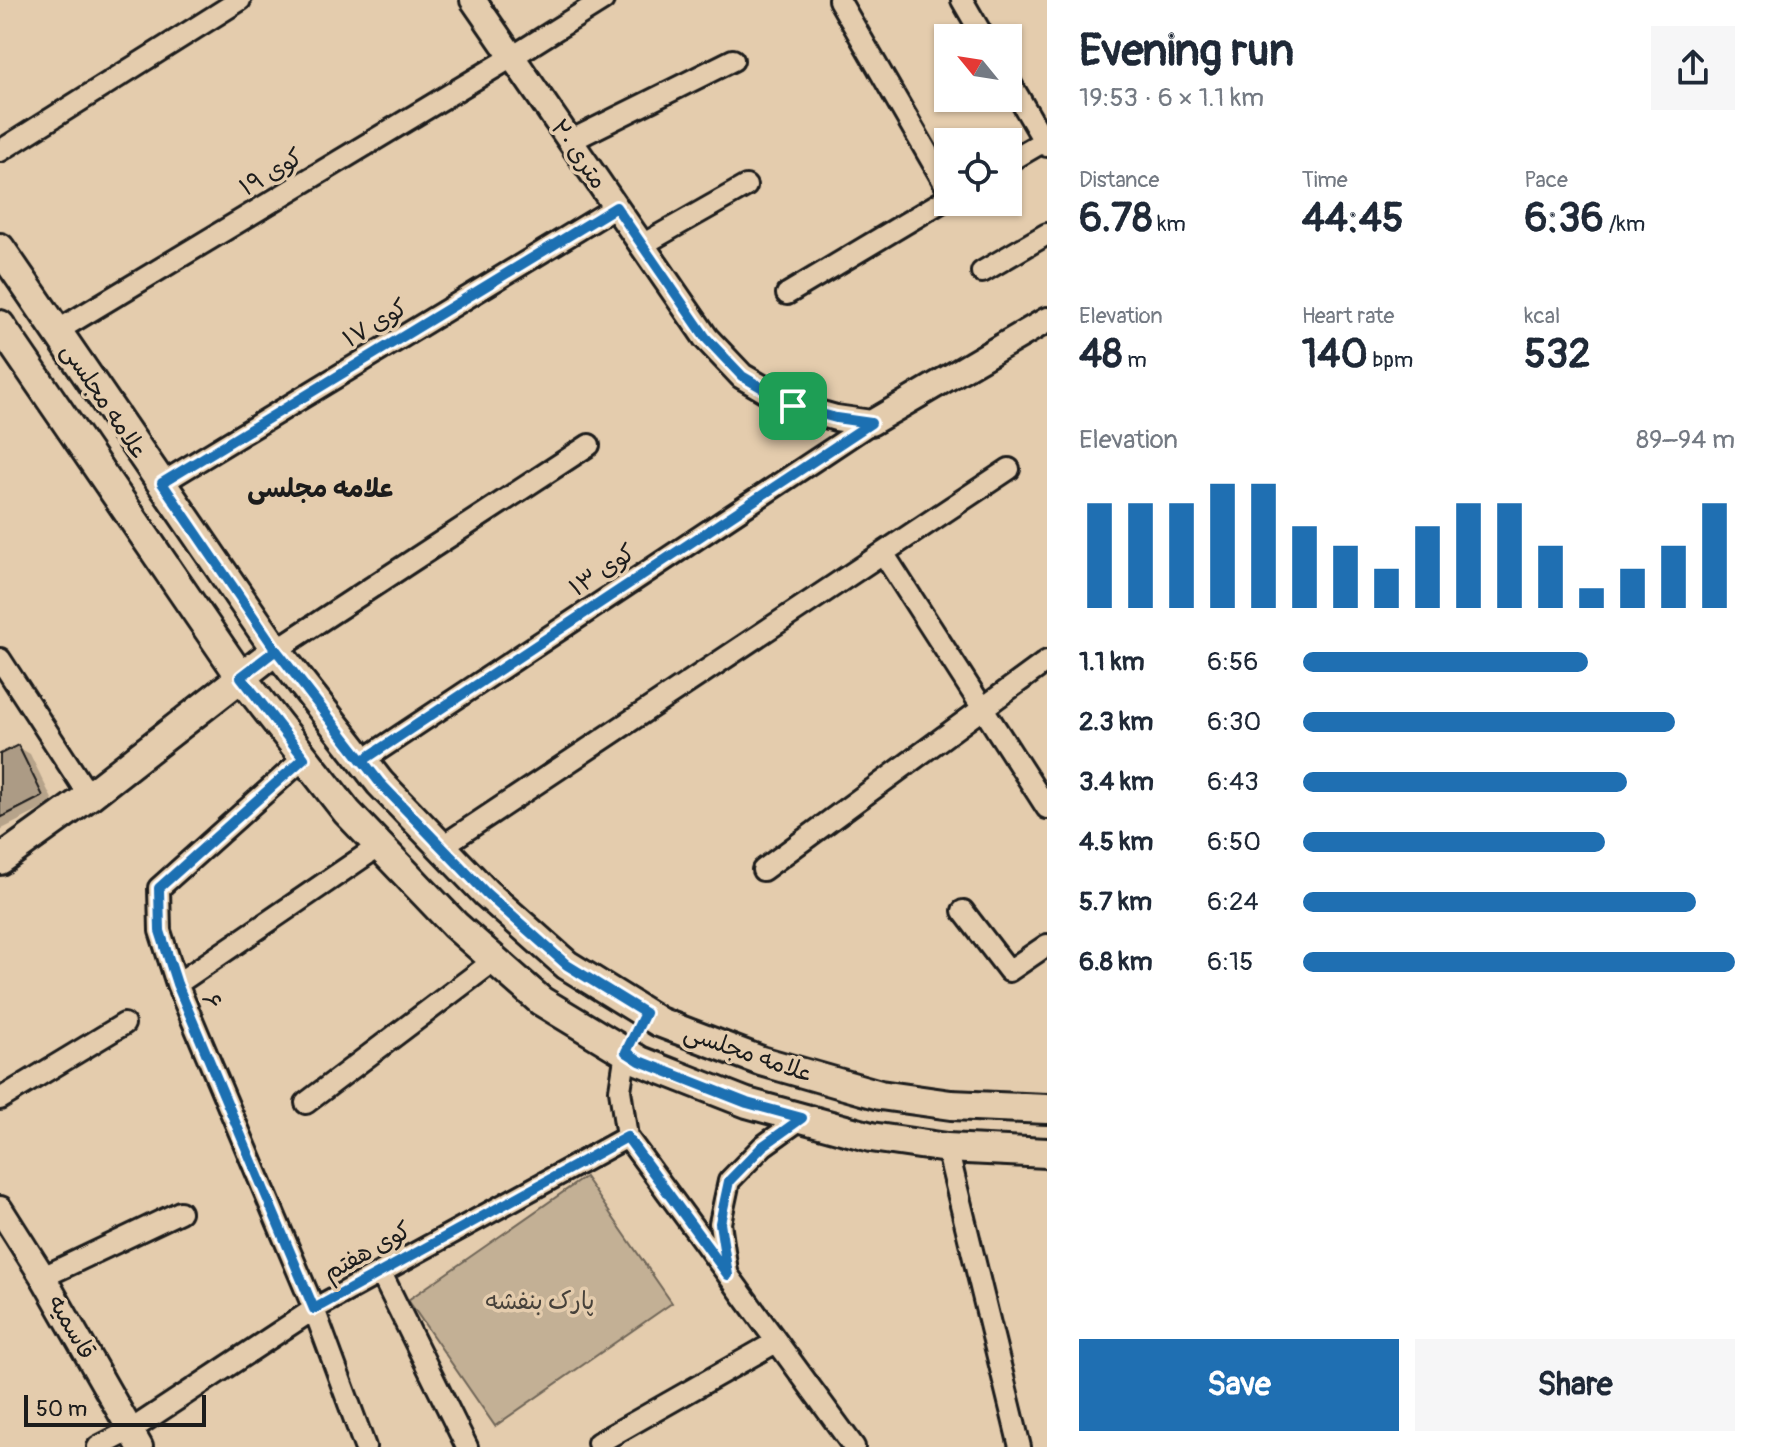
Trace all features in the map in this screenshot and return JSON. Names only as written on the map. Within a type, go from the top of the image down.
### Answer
[{"type":"main road","name":"علامه مجلسی","points":[[0,248],[276,650],[362,761],[486,893],[567,965],[659,1022],[761,1061],[880,1095],[951,1105],[1047,1109]]},
{"type":"main road","name":"علامه مجلسی","points":[[3,337],[241,677],[347,812],[455,925],[541,1001],[640,1061],[747,1103],[871,1137],[947,1148],[1047,1153]]},
{"type":"main road","points":[[0,860],[89,796],[276,650]]},
{"type":"main road","points":[[626,1052],[645,1013]]},
{"type":"street","points":[[0,151],[240,0]]},
{"type":"street","name":"۲۰ متری","points":[[473,0],[706,338],[742,376],[793,406],[836,418],[871,423]]},
{"type":"street","name":"کوی ۱۹","points":[[57,331],[603,0]]},
{"type":"street","points":[[839,0],[934,165]]},
{"type":"street","points":[[962,0],[976,24]]},
{"type":"street","points":[[570,141],[733,60]]},
{"type":"street","points":[[1022,103],[1046,144],[1022,155]]},
{"type":"street","points":[[642,245],[746,186]]},
{"type":"street","points":[[787,294],[934,206]]},
{"type":"street","name":"کوی ۱۷","points":[[162,483],[616,207]]},
{"type":"street","points":[[982,272],[1047,234]]},
{"type":"street","points":[[871,423],[1047,320]]},
{"type":"street","name":"کوی ۱۳","points":[[362,761],[871,423]]},
{"type":"street","points":[[276,650],[589,445]]},
{"type":"street","points":[[441,847],[1009,469]]},
{"type":"street","points":[[883,553],[1047,808]]},
{"type":"street","points":[[0,659],[89,796]]},
{"type":"street","points":[[763,870],[1047,661]]},
{"type":"street","name":"۶","points":[[304,758],[159,888],[160,931],[177,984],[314,1309],[365,1447]]},
{"type":"street","points":[[177,984],[379,846]]},
{"type":"street","points":[[963,911],[1009,971],[1047,945]]},
{"type":"street","points":[[306,1103],[495,960]]},
{"type":"street","points":[[0,1099],[124,1024]]},
{"type":"street","points":[[626,1052],[620,1090],[627,1137],[854,1447]]},
{"type":"street","points":[[728,1275],[720,1223],[729,1181],[763,1146],[802,1118]]},
{"type":"street","name":"کوی هفتم","points":[[98,1447],[136,1438],[314,1309],[627,1137]]},
{"type":"street","points":[[947,1148],[1020,1447]]},
{"type":"street","name":"قاسمیه","points":[[0,1209],[136,1438]]},
{"type":"street","points":[[43,1277],[180,1212]]},
{"type":"street","points":[[381,1273],[467,1447]]},
{"type":"street","points":[[598,1443],[776,1342]]},
{"type":"green space","name":"پارک بنفشه","points":[[585,1177],[672,1303],[495,1426],[408,1300]]},
{"type":"building","points":[[18,745],[43,796],[0,818],[0,754]]},
{"type":"district","name":"علامه مجلسی","points":[[321,488]]},
{"type":"route","points":[[793,406],[742,376],[706,338],[616,207],[162,483],[276,650],[319,705],[362,761],[380,783],[486,893],[567,965],[645,1013],[626,1052],[640,1061],[747,1103],[802,1118],[763,1146],[729,1181],[720,1223],[728,1275],[627,1137],[314,1309],[177,984],[160,931],[159,888],[304,758],[241,677],[276,650],[362,761],[871,423],[836,418],[793,406]]}]
